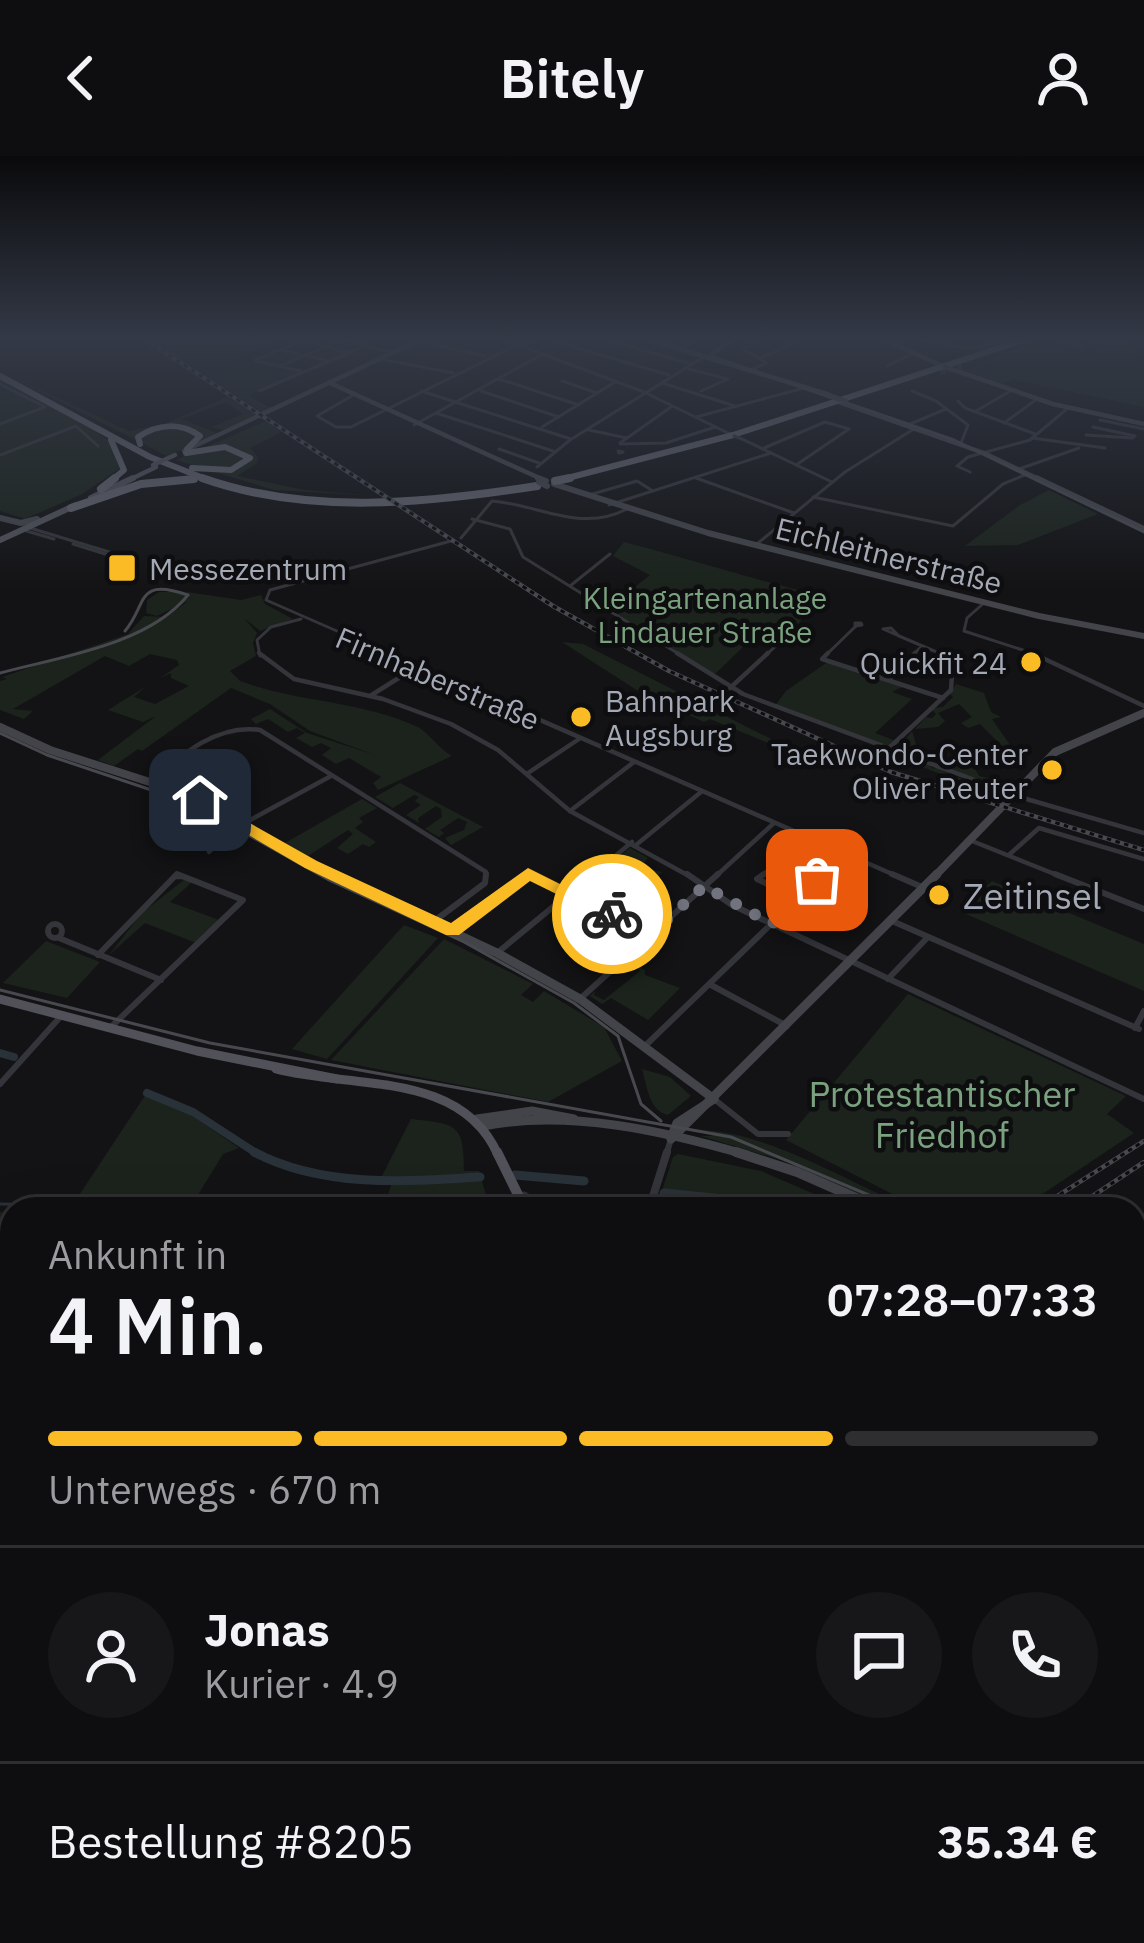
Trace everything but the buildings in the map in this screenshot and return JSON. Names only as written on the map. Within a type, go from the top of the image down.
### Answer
[{"type":"highway","points":[[93,423],[182,468],[275,491],[385,499]]},
{"type":"highway","points":[[71,508],[161,480],[213,482],[291,496],[438,501],[653,462],[774,423]]},
{"type":"highway","points":[[96,425],[190,467],[275,491]]},
{"type":"highway","points":[[96,425],[121,454],[122,475],[100,489]]},
{"type":"highway","points":[[96,425],[166,465],[213,482]]},
{"type":"highway","points":[[140,444],[141,434],[162,427],[188,428],[208,441],[243,451],[250,460],[227,471],[190,467]]},
{"type":"highway","points":[[181,454],[208,441]]},
{"type":"highway","points":[[181,454],[208,441]]},
{"type":"main road","points":[[0,537],[181,454]]},
{"type":"main road","points":[[22,528],[155,466]]},
{"type":"main road","points":[[0,998],[287,1073],[444,1100],[480,1123],[519,1197]]},
{"type":"street","points":[[208,441],[245,423]]},
{"type":"street","points":[[411,423],[546,483]]},
{"type":"street","points":[[467,423],[554,452]]},
{"type":"street","points":[[521,423],[572,440]]},
{"type":"street","points":[[539,429],[548,423]]},
{"type":"street","points":[[485,457],[501,448],[538,465],[596,423]]},
{"type":"street","points":[[648,423],[621,448],[666,443],[715,427]]},
{"type":"street","points":[[707,423],[832,482]]},
{"type":"street","points":[[762,449],[826,423]]},
{"type":"street","points":[[796,465],[849,429],[834,423]]},
{"type":"street","points":[[908,423],[972,448],[1142,531]]},
{"type":"street","points":[[758,543],[832,482],[916,423]]},
{"type":"street","points":[[961,443],[965,442],[966,423]]},
{"type":"street","points":[[1005,423],[1033,438],[1105,448]]},
{"type":"street","points":[[970,472],[957,466],[1033,438],[1050,423]]},
{"type":"street","points":[[1019,469],[1080,445],[1097,423]]},
{"type":"street","points":[[0,455],[76,426],[98,446]]},
{"type":"street","points":[[1093,427],[1134,437]]},
{"type":"street","points":[[1086,435],[1134,437],[1144,428]]},
{"type":"street","points":[[587,429],[627,438]]},
{"type":"street","points":[[610,505],[771,453]]},
{"type":"street","points":[[982,453],[1027,474]]},
{"type":"street","points":[[813,497],[948,526],[961,522],[1003,484],[1027,474]]},
{"type":"street","points":[[696,478],[794,513]]},
{"type":"street","points":[[586,497],[637,481],[653,490]]},
{"type":"street","name":"Eichleitnerstraße","points":[[546,483],[610,505],[985,602],[1144,636]]},
{"type":"street","name":"Eichleitnerstraße","points":[[546,483],[610,505]]},
{"type":"street","points":[[461,538],[486,504],[498,501],[588,523],[606,522],[626,509]]},
{"type":"street","points":[[0,520],[38,519]]},
{"type":"street","points":[[472,519],[512,532],[519,554],[730,688],[1019,797],[1144,833]]},
{"type":"street","points":[[0,520],[22,528],[112,557],[119,555],[22,528]]},
{"type":"street","name":"Firnhaberstraße","points":[[451,541],[315,574],[271,590],[268,602],[925,888]]},
{"type":"street","points":[[570,586],[610,554]]},
{"type":"street","points":[[985,602],[968,618],[964,631],[1042,656],[1144,709]]},
{"type":"street","points":[[301,619],[262,632],[256,643],[261,658],[302,682],[370,696],[444,721],[498,750],[570,811],[772,924],[1143,1096]]},
{"type":"street","points":[[856,626],[822,659],[944,698]]},
{"type":"street","points":[[730,688],[793,630]]},
{"type":"street","points":[[887,750],[954,684],[953,659],[899,636]]},
{"type":"street","points":[[890,679],[921,648]]},
{"type":"street","points":[[370,696],[415,668]]},
{"type":"street","points":[[653,1197],[671,1139],[1019,797],[1059,749],[1144,709]]},
{"type":"street","points":[[0,727],[50,750],[187,794],[322,871],[497,953],[580,999],[764,1138],[781,1139],[788,1134]]},
{"type":"street","points":[[154,782],[179,758],[232,730],[250,727],[486,872],[484,883],[434,922]]},
{"type":"street","points":[[528,773],[578,739]]},
{"type":"street","points":[[179,758],[207,770]]},
{"type":"street","points":[[570,811],[634,763]]},
{"type":"street","points":[[209,852],[241,825],[331,776]]},
{"type":"street","points":[[497,953],[701,792]]},
{"type":"street","points":[[580,999],[774,823]]},
{"type":"street","points":[[1006,855],[1039,828],[1144,859]]},
{"type":"street","points":[[972,841],[1144,909]]},
{"type":"street","points":[[646,1046],[844,853]]},
{"type":"street","points":[[798,899],[757,879],[784,858],[822,874]]},
{"type":"street","points":[[98,956],[177,874],[240,896],[241,907],[112,1026]]},
{"type":"street","points":[[452,931],[528,874],[652,933]]},
{"type":"street","points":[[892,921],[1137,1029],[1144,1011]]},
{"type":"street","points":[[888,979],[928,937]]},
{"type":"street","points":[[59,938],[161,980]]},
{"type":"street","points":[[710,985],[788,1027]]},
{"type":"street","points":[[0,1084],[64,1014]]},
{"type":"street","points":[[480,1123],[518,1118],[671,1139],[756,1157],[852,1197]]},
{"type":"green space","points":[[0,423],[83,423],[110,442],[122,467],[82,494],[25,519],[0,511]]},
{"type":"green space","points":[[103,423],[129,431],[193,423],[219,434],[167,456]]},
{"type":"green space","points":[[220,423],[238,423],[223,430],[211,427]]},
{"type":"green space","points":[[269,423],[281,432],[250,448],[257,463],[237,476],[305,490],[379,496],[274,490],[176,460]]},
{"type":"green space","points":[[1049,490],[1098,514],[1018,545],[965,546],[1020,505]]},
{"type":"green space","name":"Kleingartenanlage Lindauer Straße","points":[[624,542],[821,596],[794,629],[769,622],[713,676],[616,615],[623,609],[612,605],[650,575],[613,556]]},
{"type":"green space","points":[[180,591],[189,599],[187,592],[241,600],[261,595],[265,604],[293,619],[260,631],[244,618],[257,633],[256,656],[230,671],[240,681],[396,718],[422,730],[452,756],[378,790],[373,783],[381,777],[349,758],[336,764],[322,755],[331,748],[321,743],[312,747],[296,738],[305,733],[297,728],[288,732],[268,719],[256,724],[251,719],[270,709],[307,733],[375,755],[310,731],[270,704],[231,688],[142,751],[138,749],[114,766],[98,760],[156,716],[143,722],[108,710],[145,687],[134,697],[155,704],[189,686],[171,678],[171,673],[160,678],[179,665],[177,660],[150,654],[129,666],[105,656],[13,709],[33,711],[24,719],[0,710],[0,681],[7,679],[2,677],[128,634],[144,616],[167,617],[188,601],[157,616],[146,613],[147,600],[159,592]]},
{"type":"green space","points":[[562,642],[583,644],[789,748],[710,719],[704,722],[635,689]]},
{"type":"green space","points":[[829,661],[902,687],[892,692],[912,699],[875,733],[896,741],[887,750],[774,707],[786,691]]},
{"type":"green space","points":[[956,684],[984,693],[991,712],[1001,717],[992,719],[1017,755],[1015,762],[1002,757],[1000,744],[980,724],[968,728],[961,723],[972,717],[959,704],[938,713],[945,721],[938,727],[915,729],[936,714],[930,708],[943,707],[953,697]]},
{"type":"green space","points":[[912,731],[917,747],[936,757],[929,760],[908,751],[934,769],[939,763],[973,765],[979,776],[1020,785],[1012,792],[939,769],[1003,797],[887,754],[897,750]]},
{"type":"green space","points":[[400,783],[483,827],[451,845],[445,838],[464,830],[467,822],[458,818],[440,830],[444,833],[439,837],[425,829],[442,817],[441,809],[436,806],[418,818],[419,823],[406,815],[421,805],[415,801],[419,797],[414,795],[393,808],[375,797]]},
{"type":"green space","points":[[362,799],[377,808],[359,818],[363,822],[355,828],[376,842],[369,847],[363,844],[348,854],[337,848],[353,834],[348,830],[308,856],[285,843]]},
{"type":"green space","points":[[182,804],[226,830],[208,848],[148,834]]},
{"type":"green space","points":[[630,848],[648,858],[640,867],[662,872],[638,894],[661,906],[650,915],[594,887],[598,883],[621,894],[630,887],[602,871]]},
{"type":"green space","points":[[185,879],[192,882],[170,902],[222,921],[196,943],[145,923],[108,956],[142,913]]},
{"type":"green space","points":[[992,881],[1144,944],[1144,991],[959,911]]},
{"type":"green space","points":[[404,925],[438,938],[327,1059],[292,1049]]},
{"type":"green space","points":[[444,939],[533,984],[521,995],[533,1002],[544,991],[604,1027],[622,1061],[548,1102],[331,1060]]},
{"type":"green space","points":[[46,941],[100,962],[67,998],[3,983]]},
{"type":"green space","points":[[636,966],[645,975],[680,988],[648,1020],[611,998],[602,1004],[590,996],[595,991],[604,1000],[640,971]]},
{"type":"green space","name":"Protestantischer Friedhof","points":[[908,994],[1126,1096],[1107,1114],[1134,1133],[1038,1197],[898,1197],[786,1140]]},
{"type":"green space","points":[[642,1069],[670,1077],[691,1096],[668,1115],[662,1113],[650,1097]]},
{"type":"green space","points":[[146,1094],[169,1100],[239,1148],[223,1154],[197,1197],[78,1197]]},
{"type":"green space","points":[[411,1119],[439,1123],[459,1135],[464,1171],[479,1171],[487,1197],[387,1197],[393,1180],[381,1178]]},
{"type":"green space","points":[[701,1130],[726,1133],[777,1147],[886,1197],[864,1197],[784,1161],[701,1136],[712,1132]]},
{"type":"green space","points":[[678,1154],[761,1171],[821,1197],[660,1197]]},
{"type":"waterway","points":[[0,1053],[14,1057]]},
{"type":"waterway","points":[[147,1093],[193,1112],[255,1153]]},
{"type":"waterway","points":[[255,1153],[280,1164],[335,1177],[394,1181],[480,1177]]},
{"type":"waterway","points":[[255,1153],[259,1155]]},
{"type":"waterway","points":[[515,1175],[584,1181]]},
{"type":"waterway","points":[[664,1193],[704,1197]]},
{"type":"tram line","points":[[906,423],[954,440],[1144,532]]},
{"type":"tram line","points":[[0,673],[126,637],[171,612],[188,595],[151,591],[125,631]]},
{"type":"tram line","points":[[0,733],[47,755],[193,804],[329,880],[464,942],[574,1003],[618,1036],[641,1104],[661,1121]]},
{"type":"tram line","points":[[0,990],[210,1043],[731,1137],[874,1197]]},
{"type":"railway","points":[[274,423],[553,606],[669,671],[891,772],[1144,850]]},
{"type":"railway","points":[[1056,1197],[1144,1141]]},
{"type":"railway","points":[[1091,1197],[1144,1162]]},
{"type":"way so far","points":[[612,914],[652,933],[704,886],[772,924],[817,880]]},
{"type":"place","name":"Messezentrum","points":[[122,568]]},
{"type":"place","name":"Quickfit 24","points":[[1031,662]]},
{"type":"place","name":"Bahnpark Augsburg","points":[[581,717]]},
{"type":"place","name":"Taekwondo-Center Oliver Reuter","points":[[1052,770]]},
{"type":"place","name":"Zeitinsel","points":[[939,895]]},
{"type":"route","points":[[200,800],[311,865],[452,931],[528,874],[612,914]]}]
